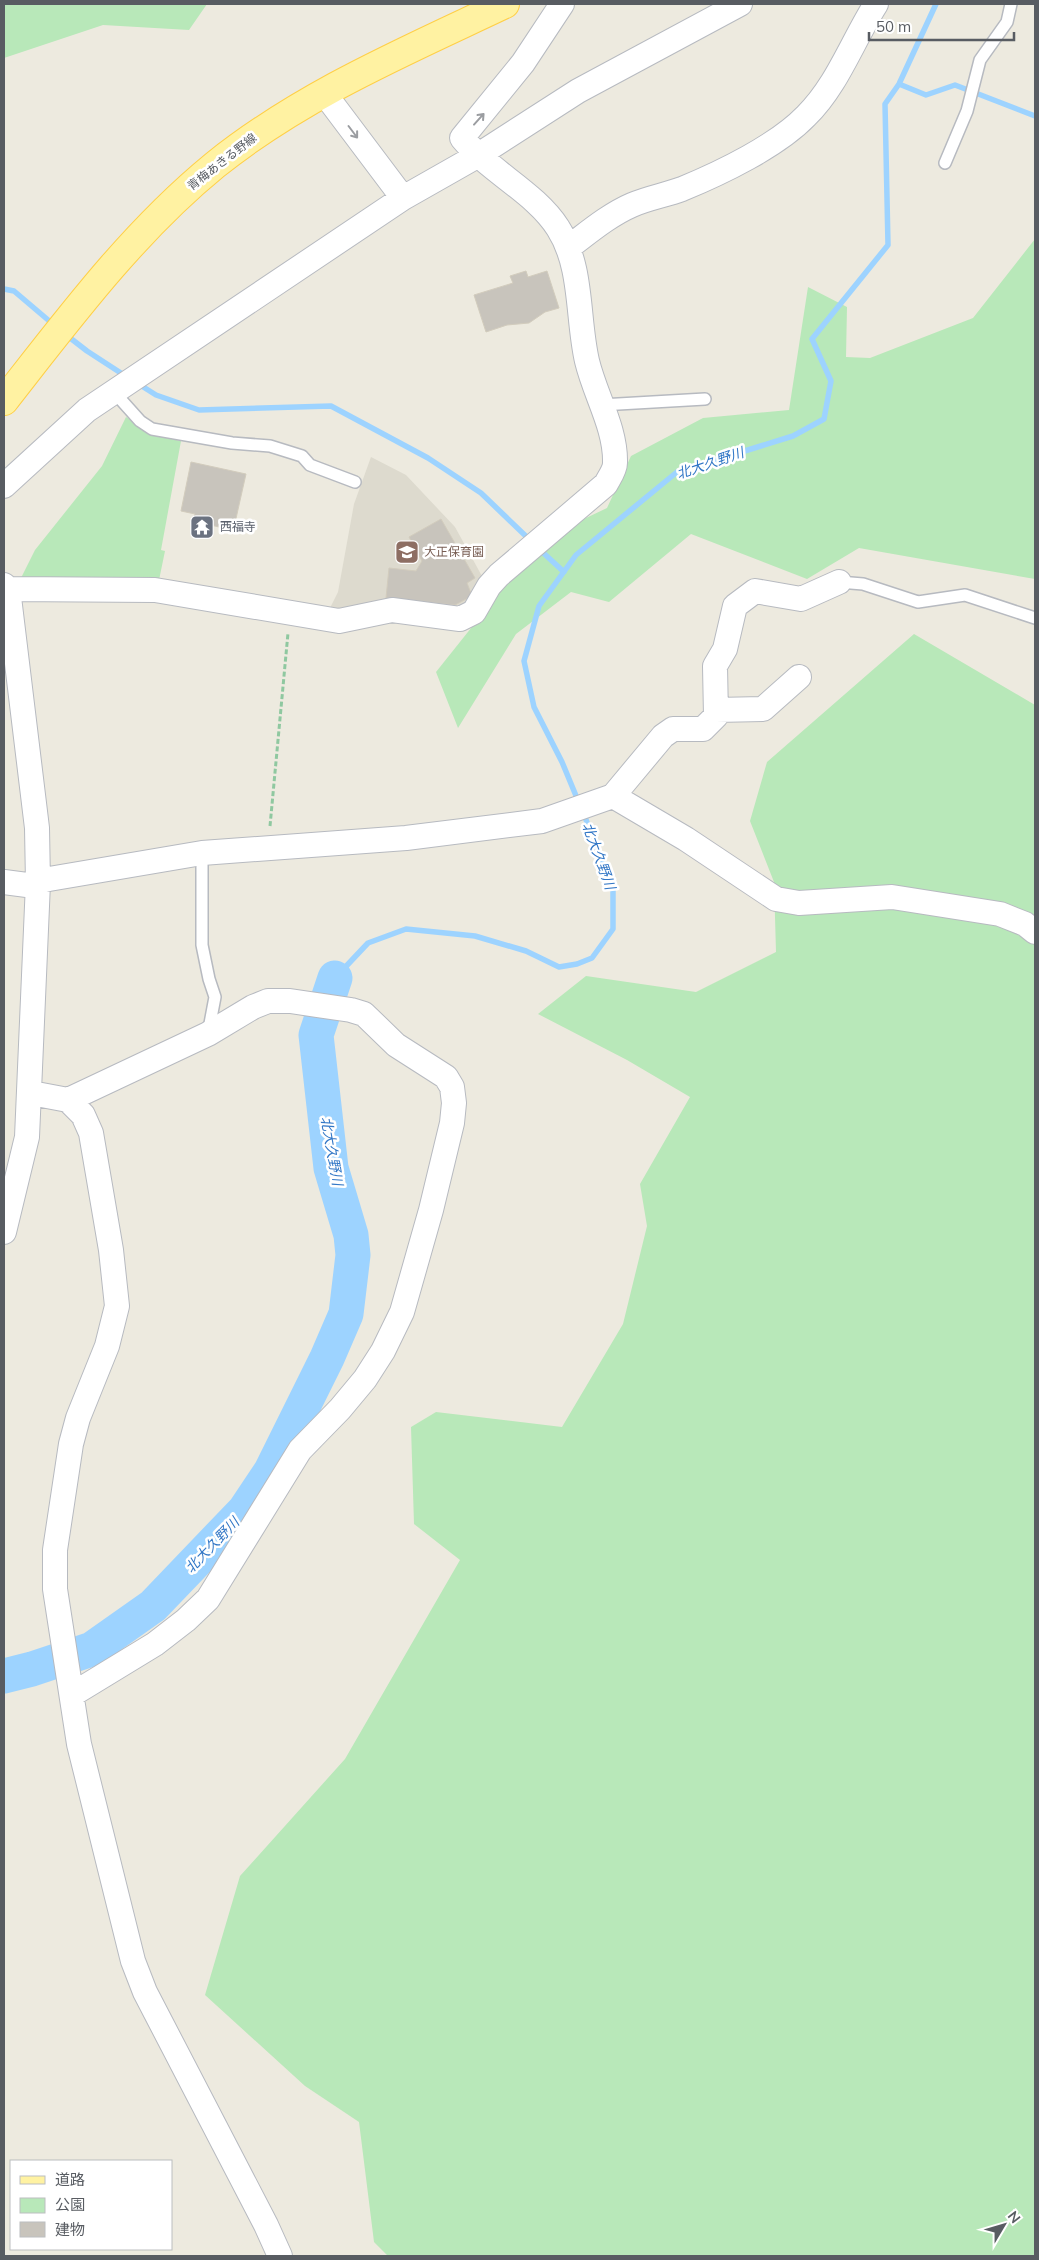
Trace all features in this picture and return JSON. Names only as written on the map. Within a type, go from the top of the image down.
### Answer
[{"type":"main road","name":"青梅あきる野線","points":[[4,401],[72,315],[138,238],[189,187],[251,138],[294,109],[505,4]]},
{"type":"street","points":[[4,1232],[27,1137],[31,1093],[38,883],[36,828],[6,587],[155,590],[339,621],[392,610],[460,619],[474,612],[489,586],[499,575],[606,484],[615,465],[612,435],[587,361],[569,247],[557,227],[534,201],[477,156],[462,138],[523,63],[562,4]]},
{"type":"street","points":[[4,486],[66,428],[114,392],[403,198],[477,156],[584,88],[740,4]]},
{"type":"street","points":[[569,247],[612,215],[632,205],[682,189],[744,159],[783,136],[807,116],[826,93],[876,4]]},
{"type":"street","points":[[324,93],[403,198]]},
{"type":"street","points":[[4,882],[27,885],[49,879],[202,853],[268,850],[406,838],[542,821],[604,800],[662,736],[673,729],[703,729],[716,716],[715,666],[725,649],[735,606],[755,591],[801,600],[839,582]]},
{"type":"street","points":[[716,710],[763,709],[799,676]]},
{"type":"street","points":[[604,800],[686,839],[776,899],[799,903],[892,897],[1000,914],[1025,924],[1035,932]]},
{"type":"street","points":[[68,1100],[208,1034],[252,1007],[268,1001],[290,1001],[351,1010],[364,1014],[396,1045],[446,1077],[452,1087],[454,1103],[452,1123],[432,1210],[402,1312],[383,1351],[365,1379],[340,1409],[300,1450],[284,1473],[235,1558],[208,1598],[186,1620],[155,1644],[72,1688]]},
{"type":"street","points":[[31,1093],[68,1100],[83,1115],[91,1133],[112,1258],[117,1306],[107,1346],[78,1418],[71,1444],[55,1550],[55,1589],[72,1688],[79,1744],[133,1961],[145,1992],[280,2256]]},
{"type":"lane","points":[[945,163],[970,102],[980,60],[1007,22],[1011,4]]},
{"type":"lane","points":[[114,392],[140,421],[152,429],[232,443],[270,446],[302,456],[310,465],[354,482]]},
{"type":"lane","points":[[601,405],[705,398]]},
{"type":"lane","points":[[839,582],[863,584],[918,602],[965,595],[1035,618]]},
{"type":"lane","points":[[202,853],[202,945],[215,997],[208,1034]]},
{"type":"path","points":[[268,850],[290,613]]},
{"type":"shaded area","name":"大正保育園","points":[[371,457],[406,475],[455,527],[483,578],[469,602],[458,611],[327,614],[338,592],[354,504]]},
{"type":"green space","points":[[4,4],[207,4],[189,30],[103,25],[4,58]]},
{"type":"green space","points":[[1035,239],[1035,579],[859,548],[807,579],[691,534],[609,602],[571,592],[516,634],[458,728],[436,672],[503,588],[565,528],[607,508],[631,456],[703,418],[789,410],[808,287],[847,307],[846,357],[870,358],[973,318]]},
{"type":"green space","points":[[126,417],[156,436],[181,441],[161,550],[165,551],[158,585],[20,580],[35,550],[102,466]]},
{"type":"green space","points":[[914,634],[1035,705],[1035,2256],[388,2256],[374,2242],[359,2122],[305,2086],[205,1995],[240,1876],[345,1759],[460,1560],[414,1524],[411,1427],[436,1412],[562,1427],[623,1324],[647,1226],[640,1184],[690,1097],[627,1060],[538,1014],[586,976],[696,992],[776,952],[774,882],[750,821],[767,762]]},
{"type":"building","points":[[526,271],[528,277],[547,271],[559,308],[545,312],[529,323],[507,325],[486,332],[474,295],[513,283],[510,276]]},
{"type":"building","points":[[191,462],[246,474],[235,523],[221,520],[219,527],[194,521],[195,514],[181,511]]},
{"type":"building","points":[[441,519],[475,578],[467,583],[472,596],[455,605],[386,598],[389,568],[416,571],[422,561],[409,537]]},
{"type":"waterway","name":"北大久野川","points":[[579,803],[562,762],[534,707],[524,661],[539,606],[576,555],[677,472],[793,436],[824,419],[831,381],[812,339],[888,245],[885,104],[899,84],[936,4]]},
{"type":"waterway","points":[[899,84],[926,95],[955,85],[1035,116]]},
{"type":"waterway","points":[[4,289],[14,291],[54,325]]},
{"type":"waterway","points":[[65,334],[127,377]]},
{"type":"waterway","points":[[137,383],[156,395],[199,410],[331,406],[428,458],[481,493],[532,542]]},
{"type":"waterway","points":[[538,548],[564,572]]},
{"type":"waterway","name":"北大久野川","points":[[335,978],[368,943],[406,929],[475,936],[526,951],[559,967],[577,964],[592,958],[613,929],[613,889],[583,812]]},
{"type":"waterway","name":"北大久野川","points":[[4,1676],[32,1669],[92,1649],[153,1606],[245,1510],[271,1471],[327,1358],[346,1314],[353,1255],[351,1235],[331,1168],[316,1035],[335,978]]},
{"type":"place","name":"西福寺","points":[[202,527]]},
{"type":"place","name":"大正保育園","points":[[407,552]]}]
